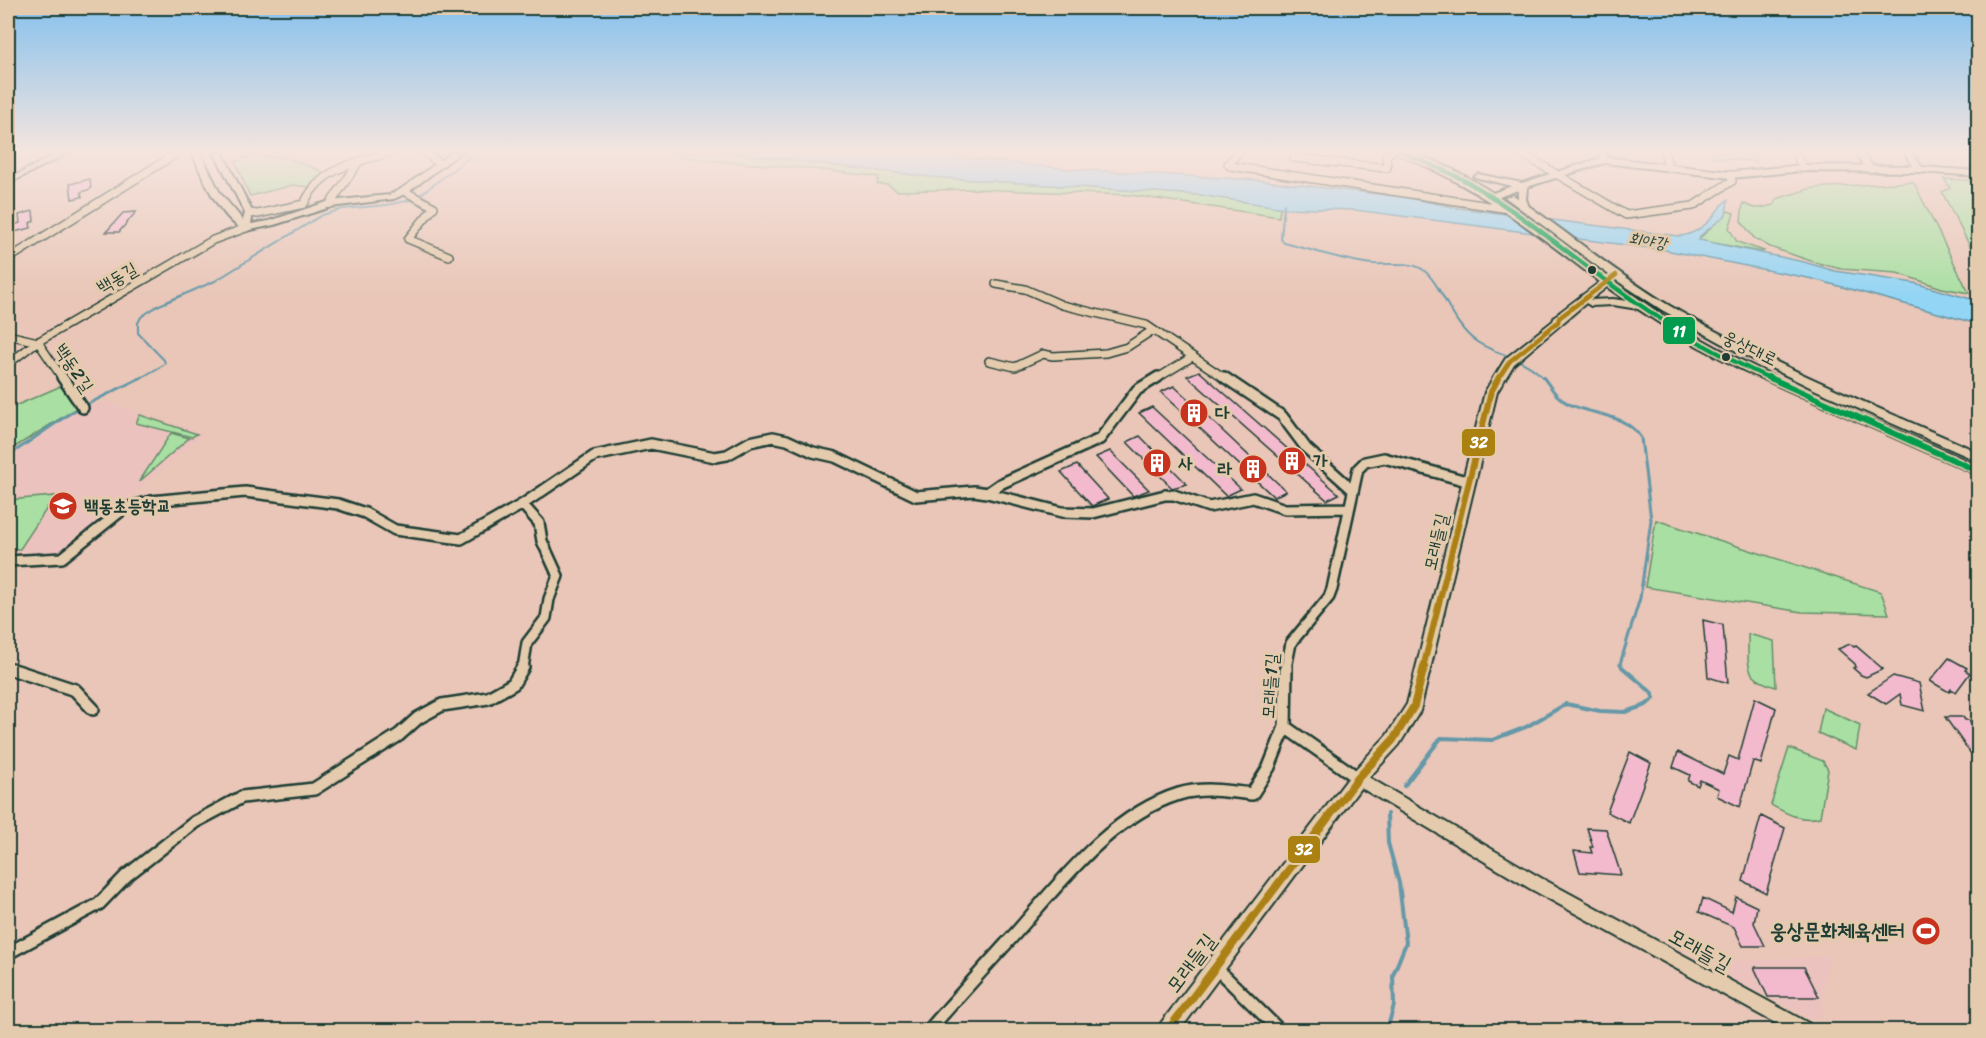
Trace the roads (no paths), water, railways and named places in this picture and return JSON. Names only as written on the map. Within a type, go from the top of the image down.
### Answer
[{"type":"main road","name":"웅상대로","points":[[1504,200],[1587,266],[1762,360],[1978,457]]},
{"type":"main road","name":"웅상대로","points":[[1511,200],[1525,207],[1575,243],[1643,306],[1684,334],[1736,363],[1978,471]]},
{"type":"main road","points":[[1587,266],[1594,281],[1587,301],[1643,306]]},
{"type":"main road","name":"모래들길","points":[[1167,1030],[1358,778],[1393,740],[1414,706],[1491,392],[1502,371],[1515,357],[1558,322],[1563,322],[1615,280]]},
{"type":"street","points":[[8,259],[102,200]]},
{"type":"street","points":[[220,201],[225,200]]},
{"type":"street","points":[[243,200],[249,213],[246,228]]},
{"type":"street","points":[[249,213],[258,214],[304,204],[305,200]]},
{"type":"street","points":[[330,204],[332,200]]},
{"type":"street","points":[[246,228],[271,223],[330,204],[368,200]]},
{"type":"street","points":[[423,200],[434,207],[408,238],[448,256]]},
{"type":"street","points":[[1456,200],[1512,209]]},
{"type":"street","points":[[1524,200],[1525,207]]},
{"type":"street","points":[[1601,200],[1626,215],[1693,206],[1702,200]]},
{"type":"street","points":[[220,201],[246,228]]},
{"type":"street","name":"백동길","points":[[8,364],[38,342],[213,240],[246,228]]},
{"type":"street","points":[[996,284],[1025,289],[1062,305],[1146,325],[1282,416],[1305,448],[1353,490]]},
{"type":"street","points":[[989,361],[1016,368],[1043,354],[1053,356],[1106,353],[1127,347],[1154,330]]},
{"type":"street","name":"백동2길","points":[[8,335],[38,342],[83,408]]},
{"type":"street","points":[[987,493],[1000,484],[1100,440],[1137,390],[1192,357]]},
{"type":"street","points":[[8,561],[62,558],[125,508],[151,501],[245,492],[338,504],[365,513],[395,530],[461,539],[523,505],[594,456],[651,444],[715,457],[727,455],[750,442],[773,437],[787,440],[813,452],[835,457],[916,496],[974,491],[1062,512],[1094,513],[1165,495],[1174,495],[1209,507],[1253,498],[1285,508],[1349,508]]},
{"type":"street","name":"모래들1길","points":[[928,1030],[1067,876],[1126,822],[1157,803],[1180,794],[1202,790],[1252,794],[1269,767],[1285,727],[1286,669],[1291,643],[1334,588],[1358,468],[1374,459],[1399,461],[1470,482]]},
{"type":"street","points":[[8,953],[99,904],[126,876],[195,822],[242,797],[314,789],[399,735],[418,718],[442,705],[488,698],[513,684],[524,668],[527,643],[546,618],[549,598],[558,576],[542,541],[539,524],[523,505]]},
{"type":"street","points":[[8,668],[75,690],[93,709]]},
{"type":"street","points":[[1285,727],[1358,778]]},
{"type":"street","name":"모래들길","points":[[1358,778],[1535,883],[1804,1030]]},
{"type":"street","points":[[1215,967],[1279,1030]]},
{"type":"water","name":"회야강","points":[[1236,200],[1420,200],[1458,208],[1678,236],[1701,228],[1728,200],[1726,215],[1700,236],[1699,240],[1804,262],[1835,271],[1914,283],[1978,301],[1978,324],[1813,279],[1665,250],[1355,210],[1285,208]]},
{"type":"waterway","points":[[139,379],[165,364],[164,360],[138,333],[138,323],[141,317],[157,306],[215,281],[322,215],[343,209],[408,200]]},
{"type":"waterway","points":[[1284,204],[1281,239],[1284,243],[1351,260],[1373,264],[1405,264],[1422,269],[1429,275],[1468,335],[1485,347],[1529,366],[1544,379]]},
{"type":"waterway","points":[[8,456],[72,412],[142,377]]},
{"type":"waterway","points":[[1543,377],[1565,402],[1618,419],[1627,424],[1641,438],[1651,520],[1640,598],[1620,664],[1623,668]]},
{"type":"waterway","points":[[1404,786],[1441,738],[1492,740],[1526,727],[1566,704],[1600,711],[1625,712],[1646,705],[1654,698],[1651,692],[1623,668]]},
{"type":"waterway","points":[[1387,814],[1388,843],[1399,883],[1406,943],[1393,975],[1394,1005],[1387,1030]]},
{"type":"place","name":"다","points":[[1194,413]]},
{"type":"place","name":"가","points":[[1292,461]]},
{"type":"place","name":"사","points":[[1157,463]]},
{"type":"place","name":"라","points":[[1253,469]]},
{"type":"place","name":"백동초등학교","points":[[63,506]]},
{"type":"place","name":"웅상문화체육센터","points":[[1926,931]]}]
